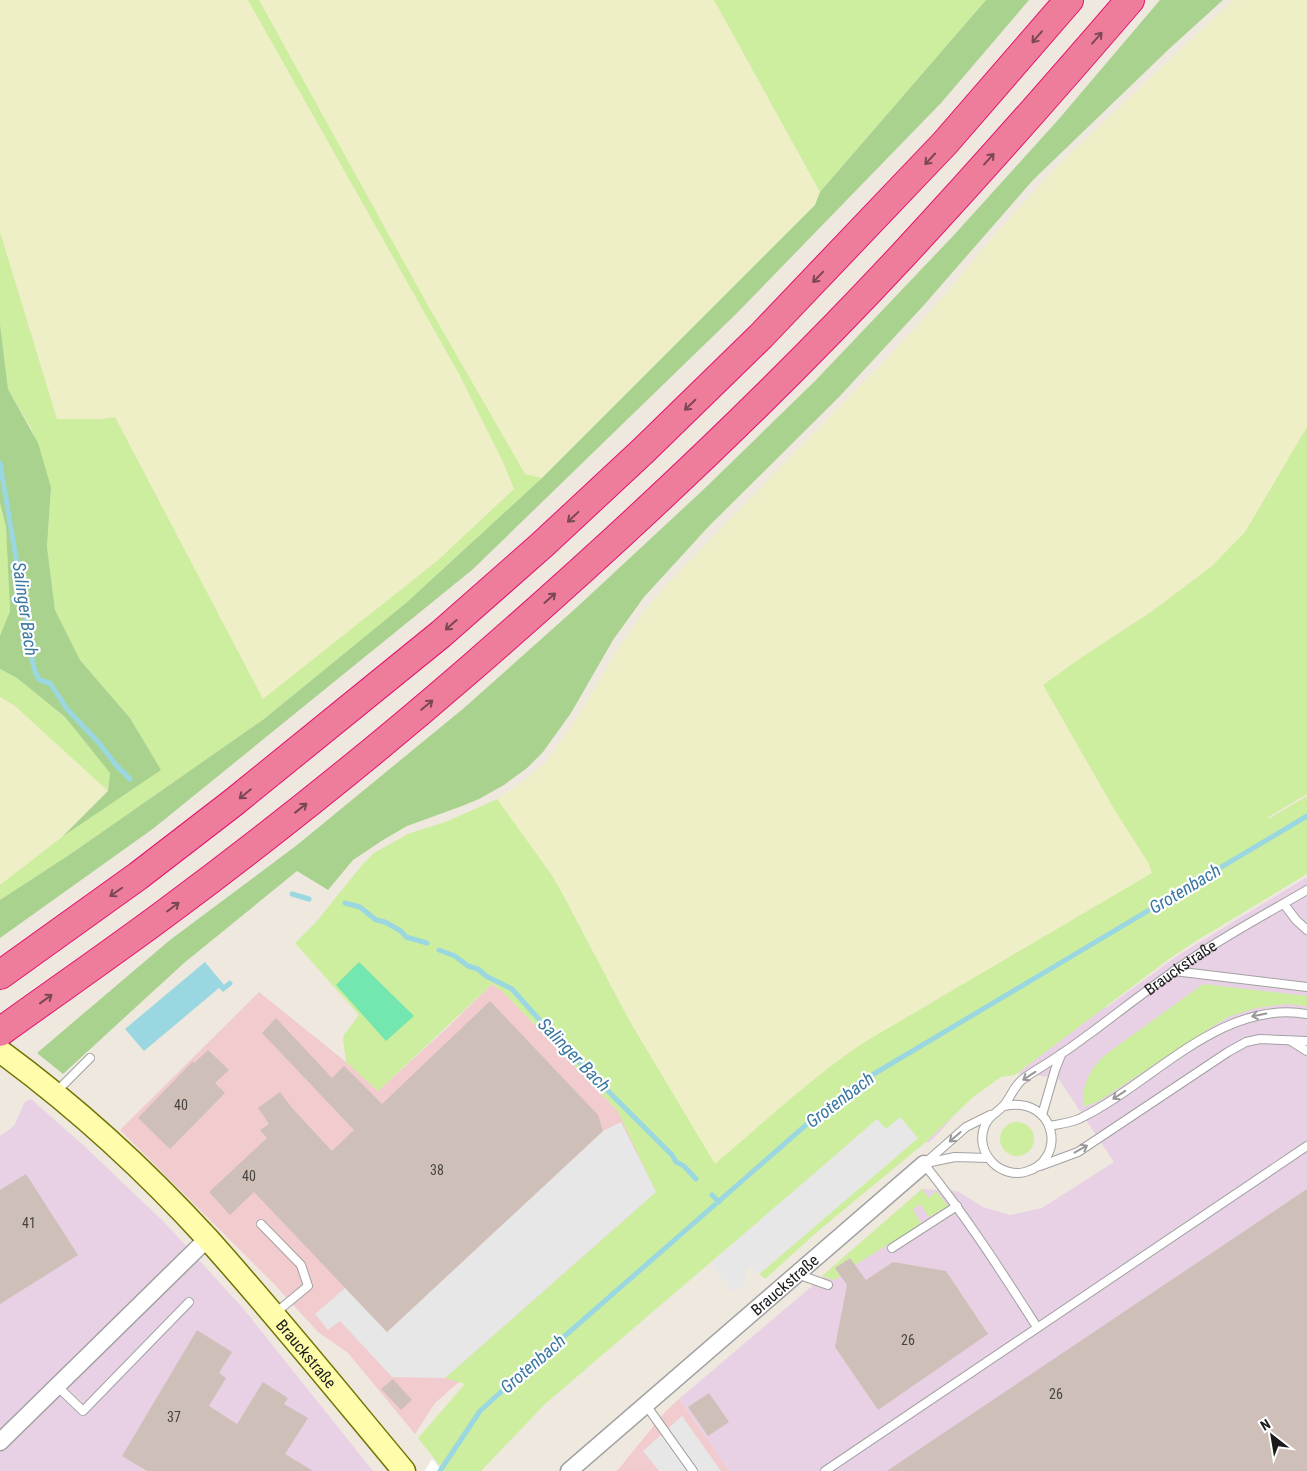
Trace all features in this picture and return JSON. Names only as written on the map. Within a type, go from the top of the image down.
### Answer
[{"type":"highway","points":[[0,975],[138,876],[234,802],[440,634],[542,545],[644,450],[768,329],[945,143],[1070,0]]},
{"type":"highway","points":[[2,1037],[266,836],[356,764],[562,588],[671,487],[790,371],[904,254],[1130,0]]},
{"type":"street","name":"Brauckstraße","points":[[2,1037],[55,1094],[106,1137],[161,1190],[207,1239],[404,1471]]},
{"type":"street","name":"Brauckstraße","points":[[569,1471],[924,1164]]},
{"type":"street","points":[[0,1442],[207,1239]]},
{"type":"lane","name":"Brauckstraße","points":[[924,1164],[966,1127],[1004,1106],[1021,1080],[1061,1054],[1174,971],[1215,944],[1307,890]]},
{"type":"lane","points":[[1284,904],[1296,920],[1307,930]]},
{"type":"lane","points":[[1174,971],[1307,987]]},
{"type":"lane","points":[[1050,1126],[1077,1120],[1106,1104],[1229,1024],[1251,1016],[1275,1012],[1307,1014]]},
{"type":"lane","points":[[990,1115],[984,1126],[982,1138],[983,1148],[988,1158],[998,1167],[1010,1172],[1024,1172],[1078,1152],[1246,1042],[1260,1039],[1307,1041]]},
{"type":"lane","points":[[1287,1039],[1307,1050]]},
{"type":"lane","points":[[1042,1115],[1061,1054]]},
{"type":"lane","points":[[55,1094],[90,1058]]},
{"type":"lane","points":[[1004,1106],[1016,1103],[1025,1104],[1034,1108],[1042,1115],[1050,1126],[1052,1138],[1050,1149],[1045,1159],[1036,1167]]},
{"type":"lane","points":[[825,1471],[1307,1146]]},
{"type":"lane","name":"Brauckstraße","points":[[924,1164],[955,1157],[988,1158]]},
{"type":"lane","points":[[924,1164],[957,1206],[1037,1327]]},
{"type":"lane","points":[[892,1248],[957,1206]]},
{"type":"lane","points":[[262,1224],[301,1265],[308,1286],[272,1315]]},
{"type":"lane","points":[[797,1274],[828,1286]]},
{"type":"lane","points":[[57,1386],[82,1411],[189,1302]]},
{"type":"lane","points":[[646,1404],[692,1471]]},
{"type":"shaded area","points":[[1307,877],[1307,1471],[729,1471],[679,1399],[818,1281],[922,1189],[957,1191],[983,1207],[1010,1215],[1042,1208],[1114,1162],[1058,1078],[1015,1073],[1001,1075],[966,1101],[928,1143],[898,1108],[1094,990],[1106,1008],[1177,956]]},
{"type":"shaded area","points":[[492,984],[503,992],[687,1183],[435,1403],[415,1434],[348,1353],[318,1332],[274,1284],[120,1130],[259,992],[346,1062],[378,1091]]},
{"type":"shaded area","points":[[31,1099],[82,1144],[164,1222],[242,1307],[373,1471],[0,1471],[0,1136],[14,1126],[25,1102]]},
{"type":"shaded area","points":[[900,1117],[918,1138],[759,1274],[751,1266],[745,1272],[746,1283],[734,1293],[711,1263],[877,1119],[886,1129]]},
{"type":"shaded area","points":[[621,1122],[656,1192],[445,1378],[392,1377],[340,1321],[328,1330],[315,1314],[345,1288],[387,1332],[603,1131]]},
{"type":"shaded area","points":[[679,1399],[729,1471],[617,1471],[665,1412]]},
{"type":"shaded area","points":[[682,1416],[721,1471],[659,1471],[643,1451]]},
{"type":"green space","points":[[0,0],[248,0],[459,374],[503,462],[514,489],[437,561],[263,700],[115,417],[102,419],[57,419],[0,232]]},
{"type":"green space","points":[[248,0],[259,0],[426,302],[525,474],[542,478],[406,603],[264,719],[72,853],[0,900],[0,885],[62,837],[160,770],[130,718],[80,660],[55,610],[47,547],[51,487],[32,430],[8,389],[0,324],[0,232],[57,419],[102,419],[115,417],[263,699],[437,561],[514,489],[503,462],[459,374]]},
{"type":"green space","points":[[259,0],[714,0],[820,192],[816,205],[542,478],[525,474],[426,302]]},
{"type":"green space","points":[[714,0],[986,0],[820,192]]},
{"type":"green space","points":[[986,0],[1029,0],[941,103],[737,313],[472,570],[154,828],[0,938],[0,900],[72,853],[264,719],[406,603],[542,478],[815,205],[820,192]]},
{"type":"green space","points":[[1160,0],[1223,0],[1169,49],[1033,180],[924,305],[839,397],[710,525],[644,597],[613,640],[571,713],[543,752],[527,768],[504,785],[479,799],[407,826],[383,840],[353,860],[328,890],[297,871],[184,963],[63,1074],[37,1053],[170,940],[297,845],[464,708],[576,608],[703,490],[815,381],[954,235],[1058,120]]},
{"type":"green space","points":[[1233,0],[1307,0],[1307,427],[1245,532],[1212,566],[1151,612],[1043,685],[1114,809],[1149,864],[1152,873],[979,976],[923,1007],[715,1165],[629,1020],[551,874],[497,799],[522,782],[547,761],[581,711],[616,652],[642,614],[669,582],[892,353],[1057,166]]},
{"type":"green space","points":[[0,324],[8,389],[38,443],[51,487],[47,547],[55,610],[80,660],[130,718],[161,770],[62,837],[108,791],[110,773],[65,717],[17,678],[0,669],[0,636],[10,611],[6,527],[0,503]]},
{"type":"green space","points":[[1307,427],[1307,794],[1267,818],[1307,796],[1307,874],[1169,959],[1015,1075],[1001,1077],[973,1097],[927,1141],[817,1232],[765,1279],[759,1274],[918,1138],[886,1129],[877,1120],[545,1404],[481,1471],[444,1471],[418,1438],[465,1384],[445,1378],[656,1192],[617,1110],[503,992],[492,984],[378,1091],[346,1062],[344,1035],[359,1015],[295,943],[316,922],[374,853],[408,834],[448,821],[497,799],[551,874],[629,1020],[715,1164],[806,1086],[863,1043],[1152,873],[1149,864],[1114,809],[1043,685],[1151,612],[1212,566],[1245,532]]},
{"type":"green space","points":[[0,503],[6,527],[10,611],[0,636]]},
{"type":"green space","points":[[0,669],[17,678],[65,717],[110,773],[108,791],[15,706],[0,697]]},
{"type":"green space","points":[[0,697],[15,706],[108,791],[62,837],[0,885]]},
{"type":"green space","points":[[359,962],[414,1016],[386,1041],[336,985]]},
{"type":"green space","points":[[1203,984],[1307,996],[1307,1006],[1286,1004],[1256,1008],[1228,1017],[1099,1101],[1083,1107],[1085,1085],[1099,1061]]},
{"type":"green space","points":[[1017,1122],[1029,1127],[1034,1139],[1029,1151],[1017,1156],[1005,1151],[1000,1139],[1005,1127]]},
{"type":"green space","points":[[922,1189],[929,1198],[936,1191],[948,1206],[929,1217],[920,1204],[913,1209],[921,1224],[855,1265],[850,1258],[835,1268],[841,1276],[833,1280],[822,1276]]},
{"type":"water","points":[[205,962],[224,985],[230,980],[233,984],[223,992],[219,988],[144,1051],[125,1029]]},
{"type":"pier","points":[[432,1459],[442,1471],[425,1471]]},
{"type":"building","points":[[490,1001],[598,1115],[603,1131],[387,1332],[254,1192],[230,1215],[209,1192],[267,1138],[260,1130],[269,1124],[258,1108],[280,1092],[292,1108],[332,1151],[354,1130],[262,1033],[276,1018],[332,1078],[344,1066],[382,1104]]},
{"type":"building","points":[[208,1050],[229,1070],[215,1083],[225,1093],[170,1149],[138,1118],[193,1061],[194,1063]]},
{"type":"building","points":[[26,1174],[78,1255],[0,1304],[0,1190]]},
{"type":"building","points":[[1307,1189],[1307,1471],[887,1471],[1076,1344]]},
{"type":"building","points":[[850,1258],[866,1280],[893,1262],[946,1271],[988,1334],[878,1410],[835,1347],[847,1285],[835,1268]]},
{"type":"building","points":[[197,1330],[232,1352],[219,1373],[226,1378],[209,1406],[237,1424],[263,1382],[288,1398],[284,1404],[308,1418],[285,1454],[313,1471],[147,1471],[122,1456]]},
{"type":"building","points":[[393,1379],[412,1400],[401,1410],[381,1389]]},
{"type":"building","points":[[709,1393],[729,1422],[708,1436],[688,1407]]},
{"type":"waterway","name":"Salinger Bach","points":[[0,463],[16,558],[28,612],[24,628],[35,671],[39,680],[50,683],[67,709],[130,779]]},
{"type":"waterway","name":"Grotenbach","points":[[440,1471],[480,1411],[830,1104],[857,1084],[1307,816]]},
{"type":"waterway","name":"Salinger Bach","points":[[292,894],[309,899]]},
{"type":"waterway","name":"Salinger Bach","points":[[345,903],[360,907],[376,920],[385,922],[401,931],[406,937],[427,943]]},
{"type":"waterway","name":"Salinger Bach","points":[[439,950],[455,956],[468,966],[478,969],[486,976],[512,989],[561,1044],[672,1155],[676,1162],[684,1166],[696,1179]]},
{"type":"waterway","name":"Salinger Bach","points":[[712,1195],[719,1202]]}]
